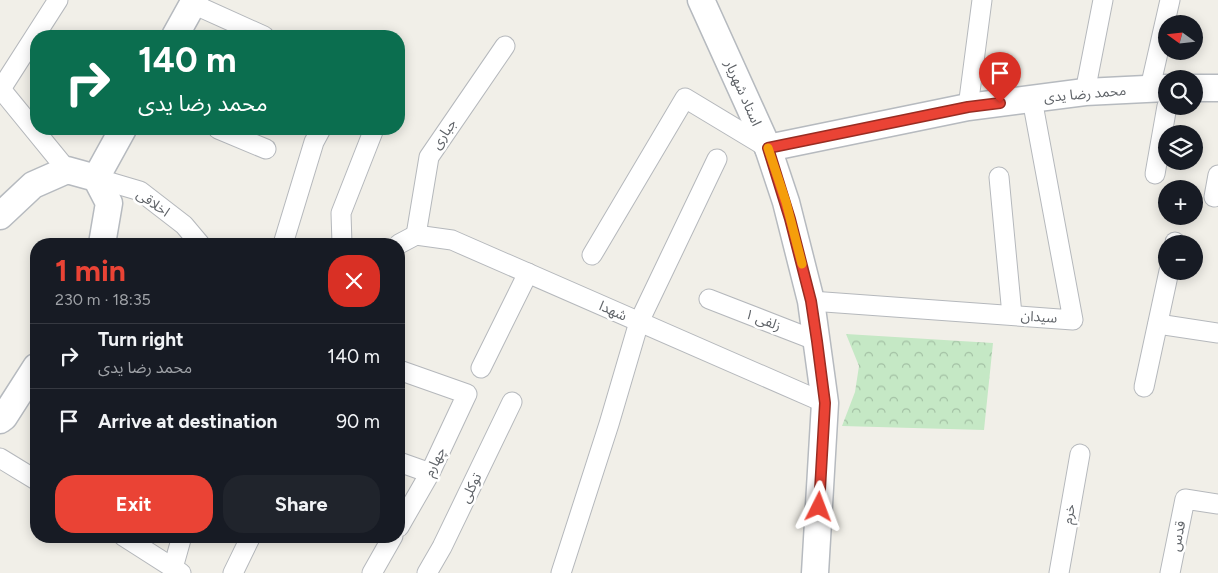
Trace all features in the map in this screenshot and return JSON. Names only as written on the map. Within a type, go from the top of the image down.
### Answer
[{"type":"main road","name":"استاد شهریار","points":[[701,0],[768,148],[786,202],[811,301],[825,403],[815,573]]},
{"type":"main road","points":[[178,30],[194,2]]},
{"type":"main road","points":[[1203,88],[1218,88]]},
{"type":"main road","name":"محمد رضا یدی","points":[[768,148],[968,107],[1084,92],[1158,94]]},
{"type":"main road","points":[[96,178],[120,135]]},
{"type":"main road","points":[[0,216],[33,185],[67,170],[96,178],[109,203],[103,238]]},
{"type":"main road","points":[[0,420],[4,417],[30,376]]},
{"type":"street","points":[[38,30],[58,0]]},
{"type":"street","points":[[968,107],[982,0]]},
{"type":"street","points":[[1084,92],[1103,0]]},
{"type":"street","points":[[1163,70],[1170,0]]},
{"type":"street","points":[[194,2],[252,30]]},
{"type":"street","points":[[30,42],[0,88],[30,125]]},
{"type":"street","name":"جباری","points":[[416,235],[429,157],[505,46]]},
{"type":"street","points":[[592,255],[685,98],[768,148]]},
{"type":"street","name":"سیدان","points":[[811,301],[1073,320],[1032,99]]},
{"type":"street","points":[[1155,174],[1159,115]]},
{"type":"street","points":[[38,135],[67,170]]},
{"type":"street","points":[[232,135],[266,149]]},
{"type":"street","points":[[285,238],[318,135]]},
{"type":"street","points":[[342,238],[342,214],[372,135]]},
{"type":"street","points":[[560,573],[609,424],[639,322],[717,159]]},
{"type":"street","points":[[1214,197],[1218,175]]},
{"type":"street","points":[[999,177],[1012,315]]},
{"type":"street","name":"اخلاقی","points":[[96,178],[140,191],[184,225],[195,238]]},
{"type":"street","points":[[405,241],[416,235]]},
{"type":"street","name":"شهدا","points":[[416,235],[452,240],[825,403]]},
{"type":"street","points":[[480,368],[528,273]]},
{"type":"street","points":[[1144,387],[1167,280]]},
{"type":"street","name":"زلفی ۱","points":[[709,299],[817,341]]},
{"type":"street","points":[[1158,324],[1218,333]]},
{"type":"street","name":"چهارم","points":[[405,372],[467,394],[430,473],[405,517]]},
{"type":"street","name":"توکلی","points":[[426,573],[442,547],[512,402]]},
{"type":"street","name":"خرم","points":[[1058,573],[1080,454]]},
{"type":"street","points":[[0,458],[30,476]]},
{"type":"street","points":[[405,464],[430,473]]},
{"type":"street","name":"قدس","points":[[1170,573],[1185,499],[1218,504]]},
{"type":"street","points":[[134,543],[177,570],[181,543]]},
{"type":"street","points":[[233,573],[248,543]]},
{"type":"street","points":[[372,573],[389,543]]},
{"type":"green space","points":[[846,334],[993,343],[984,430],[842,426],[855,392],[859,366]]},
{"type":"slow traffic","points":[[768,148],[786,202],[802,264]]},
{"type":"route","points":[[819,507],[825,403],[817,341],[811,301],[786,202],[768,148],[968,107],[1000,103]]}]
